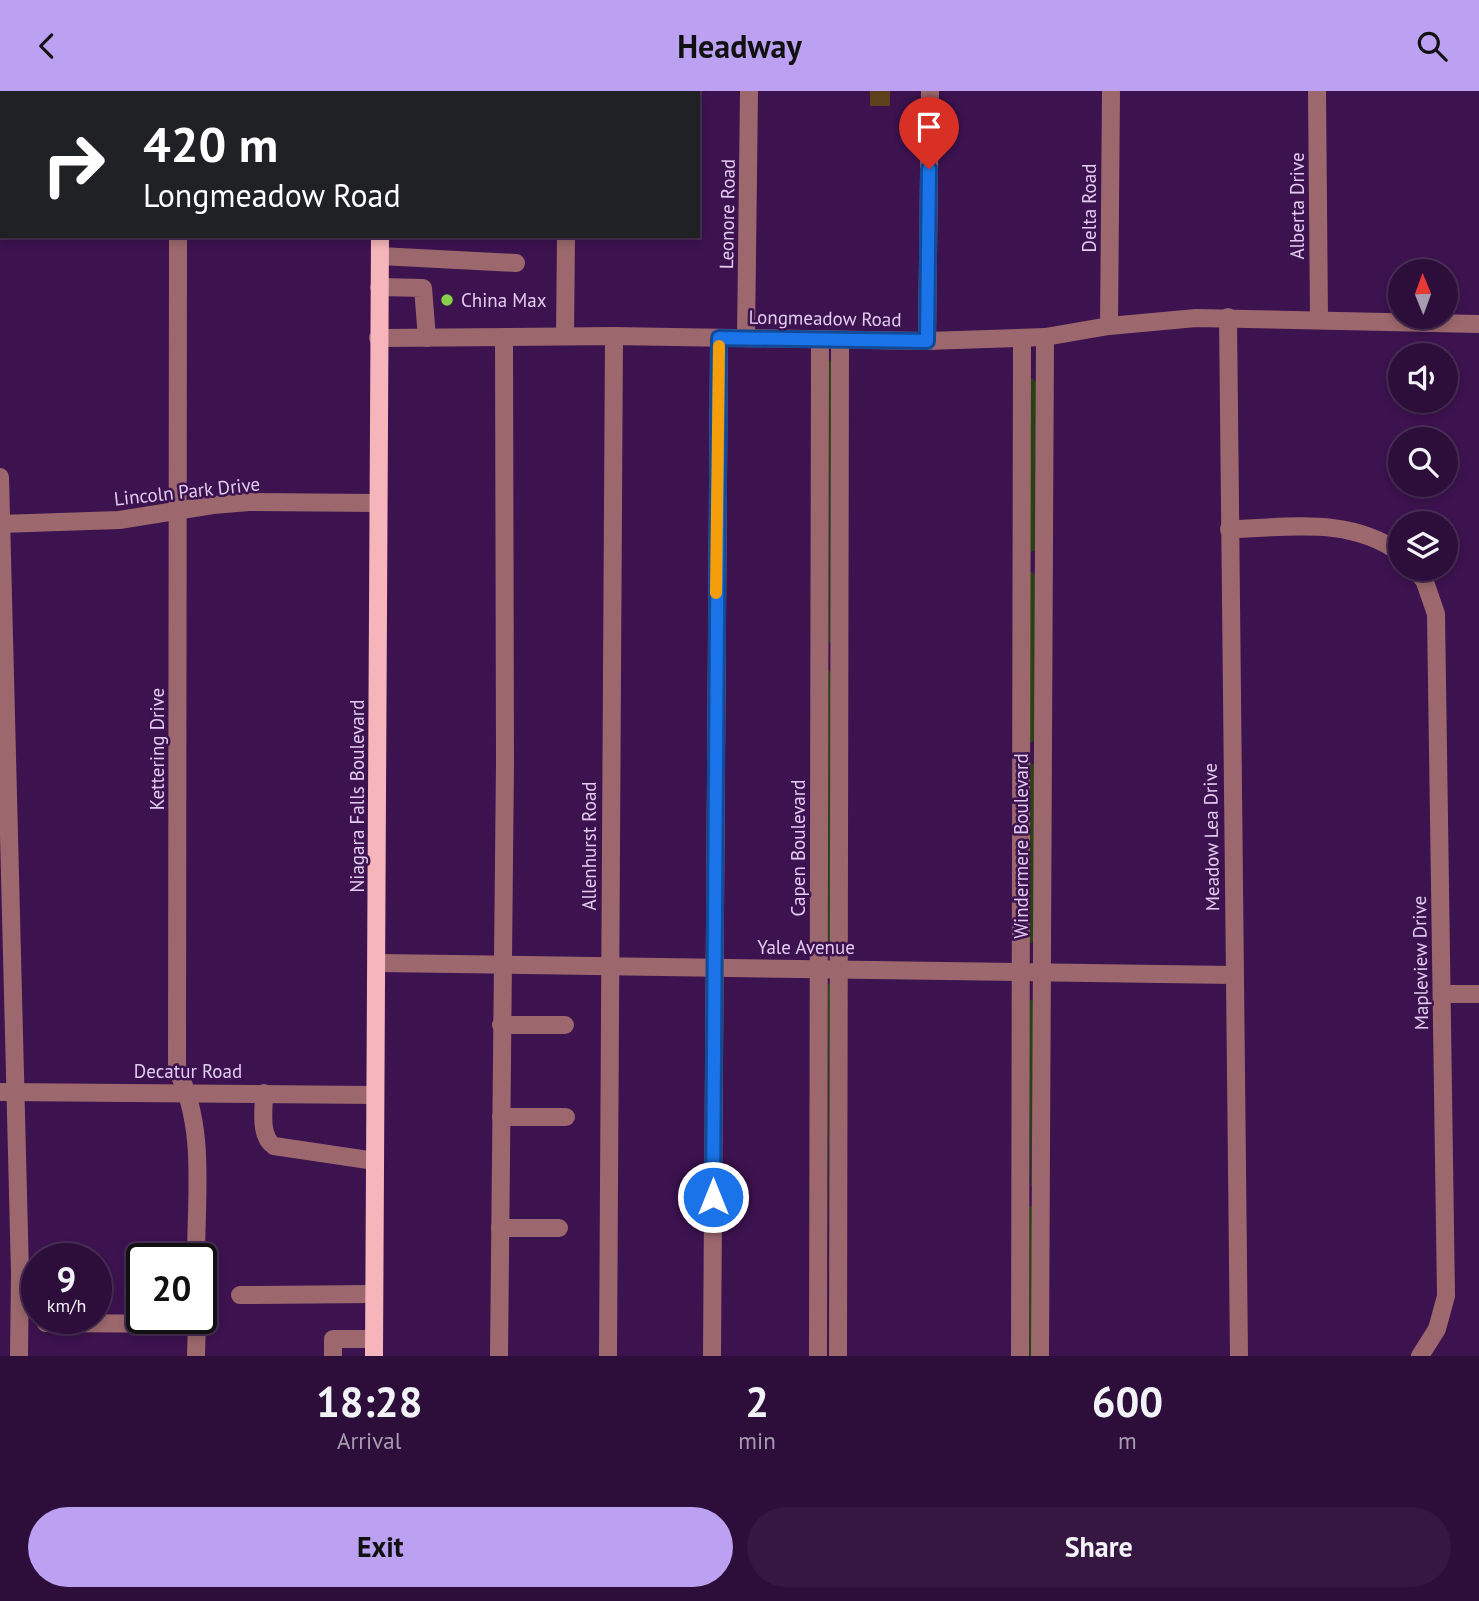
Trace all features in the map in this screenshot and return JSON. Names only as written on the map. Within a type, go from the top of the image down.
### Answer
[{"type":"main road","name":"Niagara Falls Boulevard","points":[[374,1347],[380,238]]},
{"type":"street","name":"Leonore Road","points":[[746,338],[749,91]]},
{"type":"street","points":[[927,341],[930,91]]},
{"type":"street","name":"Delta Road","points":[[1109,326],[1111,91]]},
{"type":"street","name":"Alberta Drive","points":[[1317,91],[1319,320]]},
{"type":"street","name":"Kettering Drive","points":[[178,238],[177,1070],[189,1093],[195,1119],[196,1243]]},
{"type":"street","points":[[565,336],[566,238]]},
{"type":"street","points":[[380,256],[516,264]]},
{"type":"street","points":[[379,287],[423,288],[427,338]]},
{"type":"street","name":"Longmeadow Road","points":[[379,338],[614,336],[927,341],[1045,337],[1109,326],[1228,317],[1479,324]]},
{"type":"street","name":"Meadow Lea Drive","points":[[1228,317],[1240,1356]]},
{"type":"street","name":"Allenhurst Road","points":[[608,1356],[614,336]]},
{"type":"street","points":[[499,1356],[505,762],[504,337]]},
{"type":"street","name":"Windermere Boulevard","points":[[1040,1356],[1045,337]]},
{"type":"street","points":[[712,1356],[719,338]]},
{"type":"street","name":"Windermere Boulevard","points":[[1020,1356],[1022,338]]},
{"type":"street","name":"Capen Boulevard","points":[[818,1356],[820,340]]},
{"type":"street","points":[[838,1356],[841,968],[840,341]]},
{"type":"street","points":[[0,477],[8,1092],[20,1273],[19,1356]]},
{"type":"street","name":"Lincoln Park Drive","points":[[0,524],[119,520],[249,502],[378,503]]},
{"type":"street","points":[[1229,529],[1343,527],[1366,533],[1388,545]]},
{"type":"street","points":[[1021,563],[1043,563]]},
{"type":"street","name":"Mapleview Drive","points":[[1420,1356],[1437,1329],[1446,1296],[1436,614],[1424,581]]},
{"type":"street","points":[[819,657],[841,657]]},
{"type":"street","points":[[1020,754],[1042,754]]},
{"type":"street","name":"Yale Avenue","points":[[378,963],[1234,975]]},
{"type":"street","points":[[1442,994],[1479,994]]},
{"type":"street","points":[[501,1025],[565,1025]]},
{"type":"street","name":"Decatur Road","points":[[8,1092],[375,1095]]},
{"type":"street","points":[[264,1093],[264,1131],[268,1142],[274,1146],[375,1161]]},
{"type":"street","points":[[501,1117],[566,1117]]},
{"type":"street","points":[[1019,1197],[1040,1197]]},
{"type":"street","points":[[500,1228],[559,1228]]},
{"type":"street","points":[[818,1278],[839,1278]]},
{"type":"street","points":[[240,1295],[374,1294]]},
{"type":"street","points":[[196,1356],[197,1334]]},
{"type":"street","points":[[333,1356],[333,1339],[374,1347]]},
{"type":"green space","points":[[829,360],[832,362],[829,644]]},
{"type":"green space","points":[[1032,378],[1036,382],[1036,550],[1029,552],[1029,379]]},
{"type":"green space","points":[[1032,572],[1036,576],[1035,739],[1031,743],[1028,742],[1029,573]]},
{"type":"green space","points":[[827,670],[831,672],[831,949],[826,949]]},
{"type":"green space","points":[[1028,764],[1036,766],[1034,942],[1031,943],[1028,942]]},
{"type":"green space","points":[[827,985],[830,985],[828,1266]]},
{"type":"green space","points":[[1028,1001],[1034,1001],[1031,1186]]},
{"type":"green space","points":[[1034,1206],[1035,1356],[1027,1356],[1028,1207]]},
{"type":"building","points":[[870,91],[890,91],[890,106],[870,106]]},
{"type":"slow traffic","points":[[716,593],[719,346]]},
{"type":"place","name":"China Max","points":[[447,300]]},
{"type":"route","points":[[713,1197],[719,338],[927,341],[929,169]]}]
